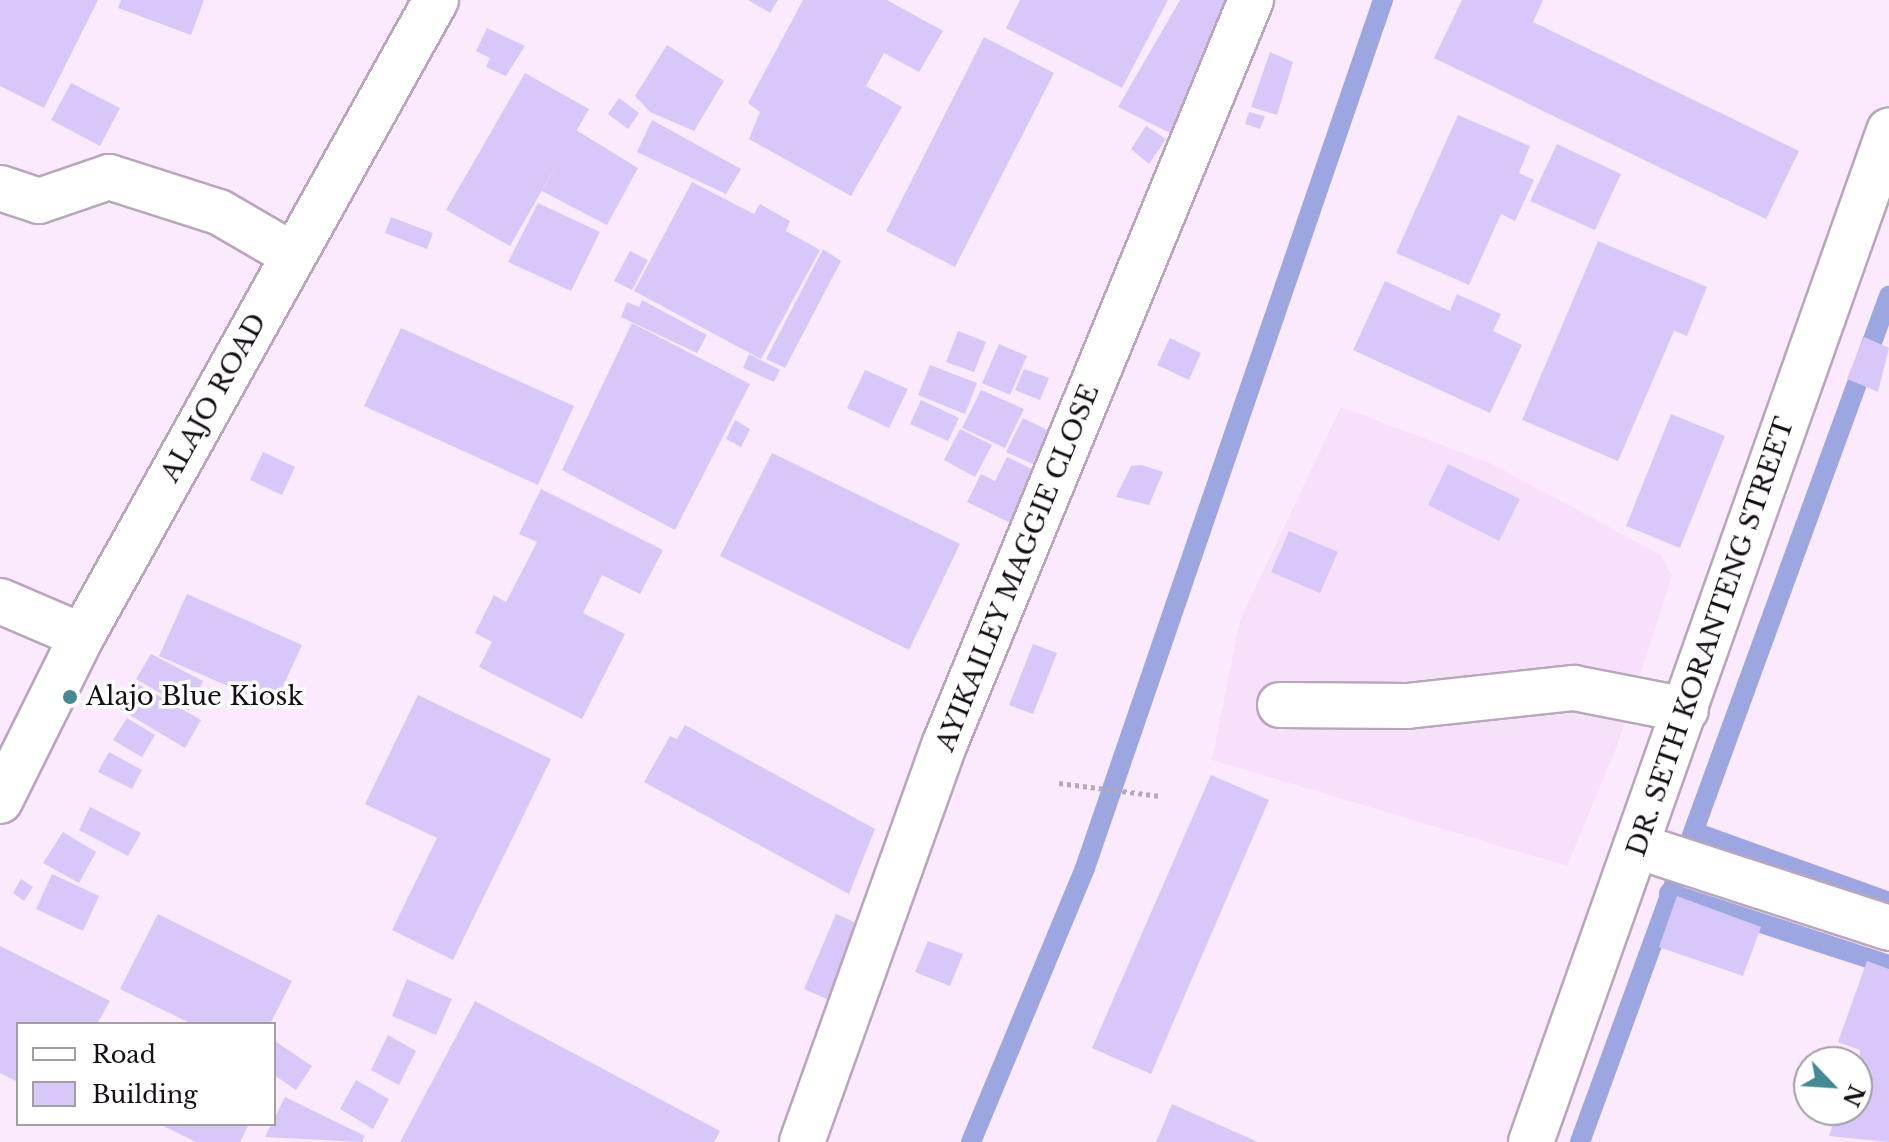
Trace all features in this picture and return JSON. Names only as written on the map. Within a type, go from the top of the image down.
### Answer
[{"type":"street","name":"ALAJO ROAD","points":[[0,801],[82,636],[436,0]]},
{"type":"street","name":"AYIKAILEY MAGGIE CLOSE","points":[[802,1142],[945,743],[1251,0]]},
{"type":"street","name":"DR. SETH KORANTENG STREET","points":[[1531,1142],[1889,131]]},
{"type":"street","points":[[0,188],[39,201],[109,177],[219,212],[293,255]]},
{"type":"street","points":[[0,601],[82,636]]},
{"type":"street","points":[[1280,705],[1407,706],[1574,688],[1686,710]]},
{"type":"street","points":[[1637,846],[1889,928]]},
{"type":"path","points":[[1059,783],[1160,796]]},
{"type":"shaded area","points":[[1341,407],[1492,464],[1661,555],[1672,576],[1617,746],[1567,866],[1212,760],[1240,620]]},
{"type":"building","points":[[0,0],[98,0],[44,108],[0,86]]},
{"type":"building","points":[[121,0],[204,0],[191,35],[118,8]]},
{"type":"building","points":[[748,0],[778,0],[770,13]]},
{"type":"building","points":[[803,0],[887,0],[943,31],[919,72],[884,53],[866,86],[902,107],[851,196],[749,139],[760,112],[748,103]]},
{"type":"building","points":[[1020,0],[1168,0],[1122,88],[1006,28]]},
{"type":"building","points":[[1180,0],[1239,0],[1172,134],[1118,107]]},
{"type":"building","points":[[1462,0],[1543,0],[1533,22],[1799,151],[1766,219],[1434,58]]},
{"type":"building","points":[[487,28],[525,46],[506,76],[486,67],[490,58],[476,51]]},
{"type":"building","points":[[984,37],[1054,73],[955,267],[886,231]]},
{"type":"building","points":[[667,45],[724,81],[694,131],[650,112],[635,96]]},
{"type":"building","points":[[1270,52],[1293,62],[1277,115],[1251,107]]},
{"type":"building","points":[[525,73],[589,109],[510,246],[446,210]]},
{"type":"building","points":[[71,83],[120,108],[100,146],[51,120]]},
{"type":"building","points":[[619,98],[639,113],[628,129],[608,114]]},
{"type":"building","points":[[1249,112],[1265,116],[1260,129],[1245,124]]},
{"type":"building","points":[[1458,115],[1530,146],[1519,173],[1534,180],[1515,221],[1501,214],[1469,285],[1396,253]]},
{"type":"building","points":[[652,120],[741,169],[726,194],[637,152]]},
{"type":"building","points":[[1146,126],[1166,139],[1149,164],[1131,149]]},
{"type":"building","points":[[576,130],[638,168],[607,225],[542,191]]},
{"type":"building","points":[[1557,144],[1621,174],[1595,230],[1530,201]]},
{"type":"building","points":[[692,182],[754,214],[760,204],[790,221],[786,231],[820,250],[761,359],[634,291]]},
{"type":"building","points":[[538,203],[600,232],[571,291],[508,262]]},
{"type":"building","points":[[391,217],[433,233],[427,249],[385,233]]},
{"type":"building","points":[[1598,241],[1707,287],[1687,336],[1674,331],[1618,461],[1522,420]]},
{"type":"building","points":[[823,249],[841,261],[785,368],[766,359]]},
{"type":"building","points":[[630,251],[648,260],[632,290],[614,281]]},
{"type":"building","points":[[1385,281],[1450,311],[1457,294],[1501,314],[1493,331],[1522,345],[1490,413],[1353,350]]},
{"type":"building","points":[[642,300],[707,335],[697,353],[621,317],[627,302],[639,307]]},
{"type":"building","points":[[632,323],[750,384],[675,530],[562,470]]},
{"type":"building","points":[[401,328],[574,406],[538,485],[364,406]]},
{"type":"building","points":[[958,331],[986,342],[974,372],[946,362]]},
{"type":"building","points":[[1864,337],[1889,348],[1878,392],[1847,379]]},
{"type":"building","points":[[1170,338],[1201,353],[1189,380],[1157,365]]},
{"type":"building","points":[[999,344],[1027,356],[1010,395],[982,383]]},
{"type":"building","points":[[749,354],[780,370],[774,382],[743,368]]},
{"type":"building","points":[[930,365],[977,383],[965,414],[918,395]]},
{"type":"building","points":[[1024,369],[1049,378],[1040,400],[1015,390]]},
{"type":"building","points":[[865,370],[908,389],[889,428],[847,408]]},
{"type":"building","points":[[981,390],[1024,409],[1005,448],[962,428]]},
{"type":"building","points":[[921,400],[959,418],[948,441],[910,424]]},
{"type":"building","points":[[1671,414],[1725,436],[1680,548],[1626,526]]},
{"type":"building","points":[[1023,418],[1049,431],[1033,464],[1006,452]]},
{"type":"building","points":[[735,420],[750,429],[741,447],[726,439]]},
{"type":"building","points":[[960,429],[992,445],[975,477],[944,460]]},
{"type":"building","points":[[263,452],[295,467],[282,495],[250,480]]},
{"type":"building","points":[[772,453],[960,544],[909,650],[720,556]]},
{"type":"building","points":[[1007,457],[1036,471],[1015,525],[967,502],[981,474],[995,481]]},
{"type":"building","points":[[1448,464],[1520,499],[1499,541],[1428,505]]},
{"type":"building","points":[[1142,465],[1163,472],[1149,505],[1116,497],[1131,466]]},
{"type":"building","points":[[541,489],[663,550],[640,594],[602,575],[583,613],[625,634],[582,719],[479,667],[492,642],[475,633],[494,595],[506,602],[537,542],[519,534]]},
{"type":"building","points":[[1289,531],[1338,552],[1320,593],[1271,572]]},
{"type":"building","points":[[187,594],[302,645],[274,706],[159,656]]},
{"type":"building","points":[[1033,644],[1057,653],[1033,714],[1009,705]]},
{"type":"building","points":[[151,654],[203,681],[189,710],[136,679]]},
{"type":"building","points":[[134,682],[201,720],[185,748],[118,708]]},
{"type":"building","points":[[418,695],[551,759],[453,960],[392,930],[437,838],[365,804]]},
{"type":"building","points":[[127,718],[155,735],[142,757],[113,740]]},
{"type":"building","points":[[685,725],[875,829],[849,894],[644,782],[670,736],[677,739]]},
{"type":"building","points":[[109,752],[142,770],[132,789],[98,772]]},
{"type":"building","points":[[1211,775],[1269,800],[1151,1074],[1092,1048]]},
{"type":"building","points":[[90,807],[141,833],[128,856],[79,830]]},
{"type":"building","points":[[63,832],[96,852],[79,883],[43,863]]},
{"type":"building","points":[[52,874],[99,896],[83,931],[36,909]]},
{"type":"building","points":[[21,879],[33,887],[24,901],[13,893]]},
{"type":"building","points":[[1677,896],[1761,927],[1743,976],[1659,947]]},
{"type":"building","points":[[158,914],[292,981],[271,1022],[188,1022],[120,989]]},
{"type":"building","points":[[836,914],[873,930],[840,1005],[804,989]]},
{"type":"building","points":[[928,941],[963,954],[950,986],[915,972]]},
{"type":"building","points":[[0,946],[110,1001],[98,1022],[16,1022],[16,1081],[0,1073]]},
{"type":"building","points":[[1867,961],[1889,969],[1889,1142],[1829,1136],[1832,1126],[1873,1126],[1873,1046],[1849,1046],[1838,1042]]},
{"type":"building","points":[[407,979],[452,999],[436,1035],[392,1016]]},
{"type":"building","points":[[475,1001],[720,1131],[714,1142],[400,1142]]},
{"type":"building","points":[[388,1035],[416,1051],[399,1085],[371,1070]]},
{"type":"building","points":[[276,1042],[312,1066],[296,1090],[276,1076]]},
{"type":"building","points":[[356,1080],[389,1099],[373,1129],[340,1109]]},
{"type":"building","points":[[285,1097],[365,1136],[362,1142],[265,1137],[270,1126],[276,1126],[276,1115]]},
{"type":"building","points":[[1172,1104],[1258,1142],[1156,1142]]},
{"type":"building","points":[[163,1126],[248,1126],[240,1142],[196,1142]]},
{"type":"waterway","points":[[971,1142],[1085,868],[1383,0]]},
{"type":"waterway","points":[[1580,1142],[1889,296]]},
{"type":"waterway","points":[[1694,832],[1889,902]]},
{"type":"waterway","points":[[1669,893],[1889,965]]},
{"type":"place","name":"Alajo Blue Kiosk","points":[[70,697]]}]
